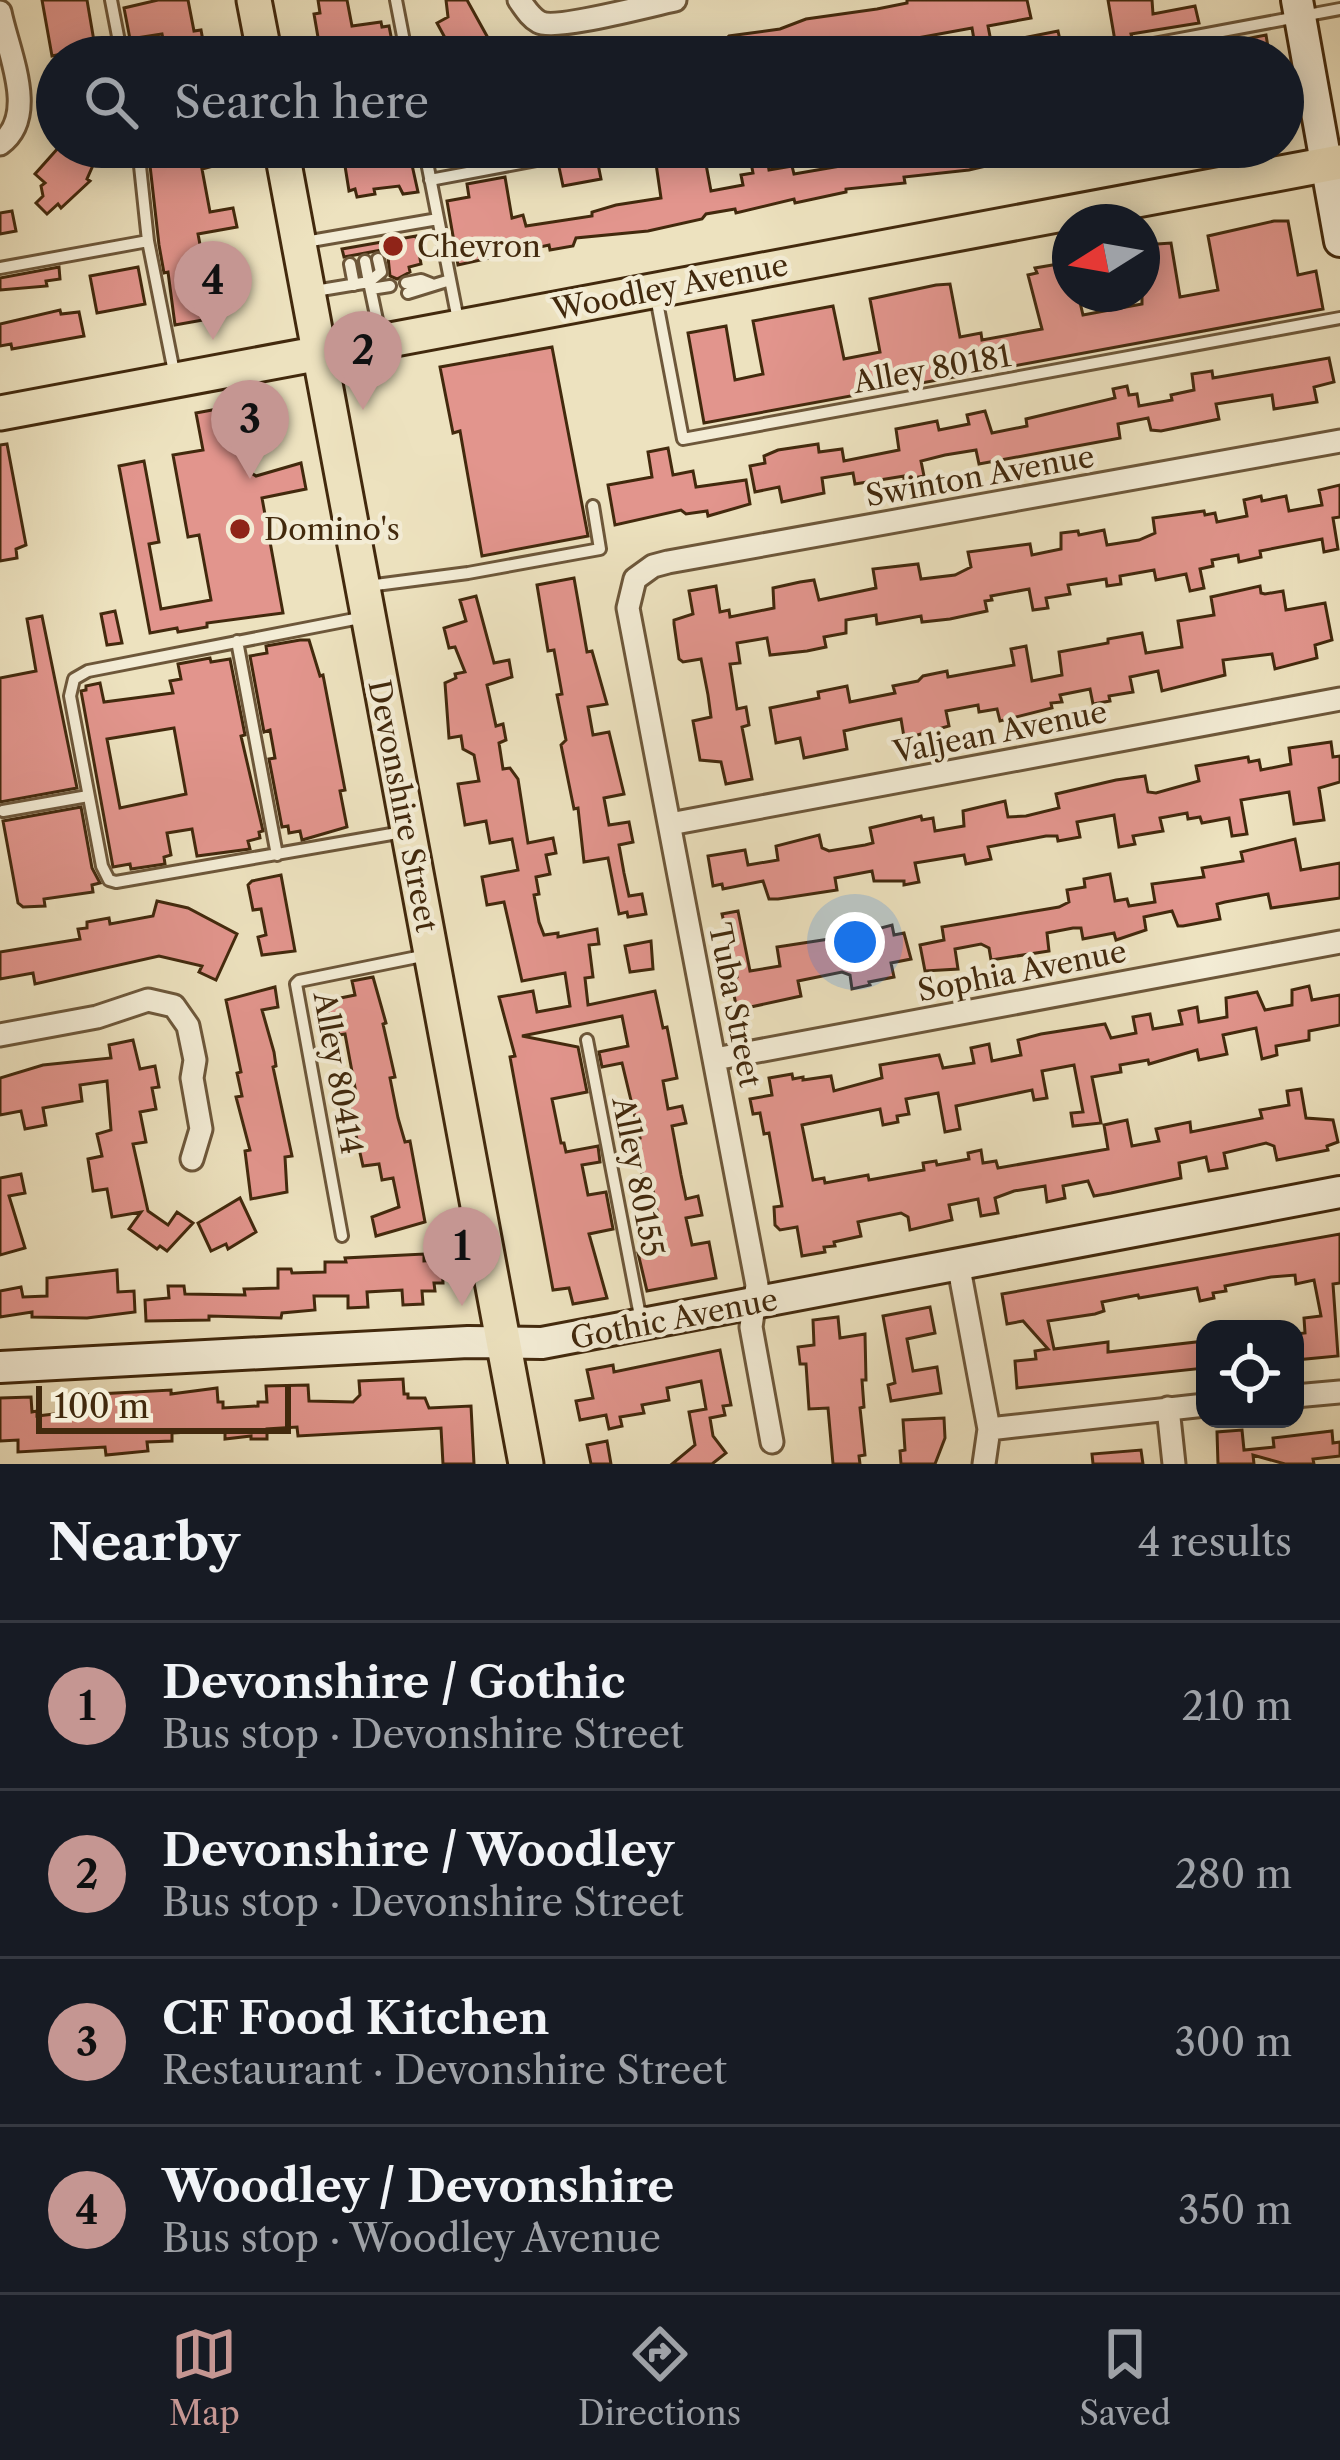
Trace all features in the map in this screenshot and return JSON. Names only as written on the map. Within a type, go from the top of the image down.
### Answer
[{"type":"main road","points":[[254,0],[261,36]]},
{"type":"main road","name":"Woodley Avenue","points":[[0,413],[1333,164]]},
{"type":"main road","name":"Devonshire Street","points":[[285,168],[526,1464]]},
{"type":"street","points":[[519,0],[534,20],[566,25],[675,0]]},
{"type":"street","points":[[1299,8],[1333,164],[1340,241]]},
{"type":"street","points":[[0,12],[22,104],[17,128],[0,144]]},
{"type":"street","name":"Swinton Avenue","points":[[635,579],[668,562],[1340,441]]},
{"type":"street","name":"Tuba Street","points":[[635,579],[628,608],[757,1285],[752,1327],[772,1442]]},
{"type":"street","name":"Valjean Avenue","points":[[670,824],[1340,699]]},
{"type":"street","name":"Sophia Avenue","points":[[715,1059],[1340,942]]},
{"type":"street","points":[[0,1035],[97,1017],[148,1000],[174,1006],[188,1026],[196,1060],[193,1078],[201,1130],[192,1159]]},
{"type":"street","name":"Gothic Avenue","points":[[0,1367],[544,1343],[1340,1192]]},
{"type":"street","points":[[958,1263],[989,1430],[984,1464]]},
{"type":"street","points":[[1304,1395],[1340,1392]]},
{"type":"street","points":[[989,1430],[1196,1406]]},
{"type":"street","points":[[1168,1408],[1174,1464]]},
{"type":"lane","points":[[111,0],[118,36]]},
{"type":"lane","points":[[397,0],[403,36]]},
{"type":"lane","points":[[1176,36],[1299,8],[1340,9]]},
{"type":"lane","points":[[140,168],[148,241],[175,381]]},
{"type":"lane","points":[[428,168],[460,328]]},
{"type":"lane","points":[[430,180],[494,168]]},
{"type":"lane","points":[[299,243],[346,242],[438,219]]},
{"type":"lane","points":[[0,268],[148,241]]},
{"type":"lane","points":[[372,260],[371,290],[381,342]]},
{"type":"lane","points":[[350,264],[354,285]]},
{"type":"lane","points":[[407,288],[450,280]]},
{"type":"lane","points":[[308,293],[354,285],[391,291]]},
{"type":"lane","name":"Alley 80181","points":[[655,288],[682,439],[1340,318]]},
{"type":"lane","points":[[408,831],[116,882],[105,877],[70,696],[74,679],[88,671],[237,641],[468,574],[600,549],[592,506]]},
{"type":"lane","points":[[237,641],[277,855]]},
{"type":"lane","points":[[3,811],[88,796]]},
{"type":"lane","name":"Alley 80414","points":[[342,1236],[296,985],[430,955]]},
{"type":"lane","name":"Alley 80155","points":[[587,1040],[642,1324]]},
{"type":"building","points":[[42,0],[87,0],[93,36],[48,36]]},
{"type":"building","points":[[158,0],[188,0],[194,31],[201,30],[202,36],[129,36],[124,8]]},
{"type":"building","points":[[318,0],[347,0],[352,26],[381,22],[382,27],[389,26],[391,36],[318,36],[314,14],[320,13]]},
{"type":"building","points":[[446,0],[467,0],[487,36],[444,36],[437,23],[448,17]]},
{"type":"building","points":[[1027,0],[1031,18],[988,26],[990,36],[973,36],[972,28],[928,36],[729,36],[780,29],[806,19],[907,3]]},
{"type":"building","points":[[1108,0],[1152,0],[1153,14],[1195,6],[1199,23],[1114,36]]},
{"type":"building","points":[[40,168],[92,168],[90,181],[61,208],[58,204],[47,214],[36,203],[45,183],[35,174]]},
{"type":"building","points":[[150,168],[206,168],[202,169],[210,212],[233,208],[237,227],[198,234],[214,318],[175,325]]},
{"type":"building","points":[[345,168],[413,168],[418,192],[403,194],[399,186],[357,197],[355,189],[349,191]]},
{"type":"building","points":[[559,168],[599,168],[601,179],[563,186]]},
{"type":"building","points":[[657,168],[707,168],[711,191],[743,185],[741,175],[753,173],[752,168],[792,168],[794,174],[829,168],[978,168],[904,177],[905,183],[846,189],[736,213],[735,209],[706,214],[702,219],[648,231],[576,238],[573,246],[550,250],[549,245],[458,265],[447,201],[469,197],[467,184],[505,177],[512,218],[523,215],[526,226],[592,216],[592,212],[616,205],[661,198]]},
{"type":"building","points":[[12,211],[16,231],[0,234],[0,213]]},
{"type":"building","points":[[1288,221],[1298,275],[1316,271],[1323,309],[704,423],[688,333],[726,326],[735,380],[763,374],[753,321],[833,306],[844,359],[880,352],[870,299],[936,285],[950,284],[960,337],[981,333],[982,340],[1042,329],[1028,275],[1037,273],[1035,268],[1052,265],[1052,312],[1160,312],[1160,244],[1171,243],[1180,297],[1218,290],[1208,236]]},
{"type":"building","points":[[416,236],[421,264],[409,267],[410,272],[397,279],[390,276],[388,257],[382,250],[344,257],[342,249]]},
{"type":"building","points":[[59,267],[60,279],[46,281],[47,286],[0,290],[0,278]]},
{"type":"building","points":[[138,267],[145,304],[97,313],[90,276]]},
{"type":"building","points":[[60,310],[61,314],[79,312],[84,336],[12,349],[11,344],[0,346],[0,324]]},
{"type":"building","points":[[552,347],[588,536],[482,556],[460,431],[453,433],[440,367]]},
{"type":"building","points":[[1329,358],[1334,382],[1314,387],[1317,402],[1274,409],[1272,395],[1216,404],[1219,419],[1161,431],[1151,430],[1148,418],[1118,424],[1120,438],[979,464],[976,450],[945,455],[921,461],[924,476],[904,480],[904,476],[855,484],[853,473],[822,478],[824,493],[782,502],[779,487],[755,492],[750,466],[765,463],[764,456],[778,450],[818,444],[819,452],[842,449],[844,461],[899,450],[896,429],[937,421],[939,430],[969,424],[967,415],[985,411],[992,433],[1027,426],[1026,419],[1115,398],[1113,389],[1127,386],[1129,395],[1137,394],[1139,406],[1194,390],[1192,374],[1212,371],[1213,378]]},
{"type":"building","points":[[239,405],[247,470],[256,476],[301,463],[306,489],[262,498],[283,613],[150,633],[119,466],[144,461],[159,542],[149,544],[161,609],[211,600],[199,535],[188,537],[173,455],[203,450],[196,413]]},
{"type":"building","points":[[7,444],[26,545],[16,549],[17,558],[0,561],[0,445]]},
{"type":"building","points":[[668,448],[673,475],[693,471],[696,487],[746,480],[750,504],[708,516],[707,511],[686,514],[681,510],[615,525],[608,485],[652,477],[648,452]]},
{"type":"building","points":[[1340,485],[1340,517],[1333,518],[1338,549],[1324,552],[1322,539],[1260,551],[1261,557],[1239,562],[1238,555],[1212,560],[1213,566],[1200,569],[1204,588],[1190,591],[1186,574],[1156,580],[1154,570],[1120,576],[1121,584],[1107,586],[1106,579],[1068,585],[1070,594],[1046,598],[1048,608],[1033,610],[1029,589],[991,596],[992,600],[985,601],[987,611],[950,619],[922,622],[921,616],[877,624],[876,615],[846,620],[846,633],[824,637],[826,647],[807,651],[770,655],[767,638],[737,643],[740,663],[730,664],[737,709],[746,707],[749,725],[742,727],[752,779],[726,784],[721,762],[700,760],[693,721],[711,717],[708,695],[701,659],[679,659],[674,624],[693,614],[689,591],[716,586],[720,612],[729,610],[730,617],[774,608],[773,588],[800,582],[814,580],[819,600],[876,588],[873,569],[918,564],[921,579],[955,575],[971,567],[968,552],[1030,544],[1032,555],[1061,549],[1061,533],[1078,531],[1079,535],[1104,530],[1107,545],[1139,540],[1155,533],[1153,518],[1204,511],[1205,515],[1215,513],[1217,522],[1247,516],[1244,500],[1261,496],[1262,501],[1286,496],[1289,511],[1322,505],[1319,490]]},
{"type":"building","points":[[574,578],[587,652],[592,651],[607,704],[588,707],[593,735],[609,732],[624,794],[604,798],[609,825],[629,822],[633,842],[619,845],[624,873],[629,896],[642,894],[646,914],[619,914],[608,858],[584,862],[578,808],[574,809],[561,745],[566,740],[557,695],[562,694],[554,650],[548,651],[537,585]]},
{"type":"building","points":[[1260,586],[1265,594],[1283,591],[1286,610],[1325,603],[1332,640],[1315,645],[1317,658],[1275,669],[1272,654],[1223,660],[1225,675],[1162,691],[1158,671],[1130,677],[1133,692],[1109,696],[1110,701],[1093,704],[1090,689],[1060,695],[1062,702],[1051,703],[1052,708],[1000,721],[997,709],[979,712],[978,705],[946,711],[949,726],[914,736],[904,737],[901,719],[844,731],[847,749],[804,758],[800,738],[776,743],[770,708],[819,698],[818,692],[847,686],[850,702],[895,693],[893,686],[923,676],[947,671],[948,677],[1014,665],[1011,649],[1026,646],[1032,681],[1062,675],[1059,652],[1108,643],[1108,639],[1142,633],[1146,653],[1182,647],[1178,621],[1214,615],[1211,597]]},
{"type":"building","points":[[476,596],[494,663],[509,660],[512,677],[487,685],[496,726],[503,724],[506,740],[499,743],[503,769],[510,768],[518,779],[528,843],[553,838],[556,853],[546,855],[550,874],[536,877],[539,922],[544,935],[558,933],[558,937],[597,929],[599,944],[589,945],[593,977],[585,978],[588,1005],[655,991],[677,1078],[663,1081],[668,1109],[682,1106],[686,1123],[672,1126],[686,1199],[698,1196],[702,1215],[686,1218],[692,1245],[709,1242],[716,1278],[647,1291],[638,1253],[657,1249],[651,1218],[658,1216],[653,1190],[645,1191],[639,1154],[635,1154],[633,1139],[640,1138],[622,1063],[602,1067],[599,1052],[628,1046],[622,1016],[522,1036],[578,1047],[587,1092],[552,1099],[566,1152],[598,1146],[600,1162],[582,1165],[588,1195],[606,1192],[613,1229],[589,1234],[607,1298],[573,1304],[569,1288],[553,1290],[510,1057],[515,1056],[499,997],[533,991],[537,1012],[570,1006],[565,973],[522,981],[504,902],[487,905],[482,877],[518,870],[512,839],[490,843],[486,821],[465,825],[458,784],[479,781],[474,755],[463,749],[461,736],[449,738],[445,683],[465,672],[455,647],[449,648],[444,628],[466,621],[460,600]]},
{"type":"building","points":[[115,611],[122,643],[107,645],[101,614]]},
{"type":"building","points":[[42,616],[77,788],[0,802],[0,678],[36,671],[27,619]]},
{"type":"building","points":[[309,640],[323,675],[345,790],[340,791],[347,827],[302,840],[300,831],[289,833],[288,826],[282,827],[269,759],[275,758],[270,730],[264,732],[250,656],[267,653],[266,646]]},
{"type":"building","points":[[230,659],[245,735],[241,736],[263,831],[260,838],[248,841],[250,849],[197,856],[192,829],[167,833],[171,855],[164,857],[165,864],[113,867],[81,691],[100,683],[104,702],[173,693],[170,681],[181,679],[178,664]],"holes":[[[174,728],[186,794],[120,808],[107,739]]]},
{"type":"building","points":[[1331,742],[1333,757],[1340,756],[1340,782],[1319,788],[1324,820],[1294,824],[1289,792],[1241,800],[1247,834],[1232,836],[1229,818],[1202,823],[1200,817],[1188,819],[1187,813],[1160,818],[1163,831],[1133,836],[1135,844],[1119,847],[1114,815],[1077,822],[1080,837],[1058,841],[1057,836],[1046,836],[988,847],[991,859],[966,864],[964,855],[915,863],[919,882],[904,885],[904,881],[874,881],[872,871],[835,878],[837,890],[778,899],[769,899],[763,881],[723,889],[722,884],[713,886],[708,856],[745,850],[748,865],[778,860],[776,846],[819,835],[822,848],[829,851],[865,845],[873,843],[870,828],[921,816],[922,820],[933,818],[935,831],[964,826],[963,811],[1005,801],[1008,817],[1026,816],[1059,808],[1056,794],[1116,780],[1145,776],[1148,792],[1156,793],[1199,781],[1196,766],[1248,757],[1249,762],[1259,760],[1261,770],[1291,764],[1289,748]]},
{"type":"building","points":[[81,807],[92,868],[100,883],[92,885],[93,892],[44,899],[45,906],[23,907],[18,903],[3,821]]},
{"type":"building","points":[[1295,839],[1301,870],[1340,863],[1340,898],[1271,908],[1268,894],[1217,904],[1220,919],[1183,926],[1178,926],[1172,911],[1144,917],[1146,930],[1116,940],[1114,933],[1083,939],[1081,928],[1073,928],[1047,933],[1049,951],[991,960],[989,948],[981,944],[955,949],[958,969],[925,971],[920,945],[944,940],[942,927],[1059,907],[1069,902],[1067,890],[1085,887],[1084,879],[1110,874],[1115,901],[1127,899],[1129,906],[1155,902],[1152,884],[1204,877],[1202,868],[1243,861],[1241,852]]},
{"type":"building","points":[[281,875],[295,951],[262,955],[258,937],[266,935],[261,909],[253,910],[248,885]]},
{"type":"building","points":[[157,901],[188,908],[237,934],[216,980],[199,972],[202,966],[159,956],[35,984],[33,973],[0,979],[0,952],[80,939],[78,929],[87,928],[87,922],[109,918],[110,924],[153,916]]},
{"type":"building","points":[[738,911],[750,971],[780,966],[777,947],[849,936],[850,944],[879,938],[877,929],[892,925],[894,935],[904,933],[911,959],[891,963],[894,977],[870,985],[852,989],[850,975],[842,972],[798,981],[801,996],[737,1010],[731,980],[737,977],[722,914]]},
{"type":"building","points":[[651,941],[653,969],[630,972],[625,946]]},
{"type":"building","points":[[373,977],[386,1023],[398,1118],[405,1142],[410,1141],[425,1222],[376,1236],[372,1217],[399,1207],[393,1178],[382,1180],[379,1164],[363,1166],[347,1095],[356,1093],[345,1034],[339,1035],[326,1001],[355,995],[352,981]]},
{"type":"building","points":[[1309,986],[1312,1000],[1340,995],[1340,1025],[1309,1031],[1309,1040],[1276,1046],[1277,1055],[1262,1059],[1256,1028],[1223,1035],[1227,1054],[1199,1060],[1197,1050],[1149,1064],[1148,1060],[1120,1065],[1121,1072],[1092,1077],[1101,1123],[1073,1126],[1071,1113],[1083,1112],[1074,1065],[1042,1071],[1047,1098],[1034,1100],[1032,1090],[956,1106],[960,1129],[945,1132],[938,1093],[906,1099],[909,1114],[897,1116],[898,1122],[883,1125],[880,1109],[802,1125],[813,1180],[824,1178],[825,1183],[868,1175],[869,1180],[924,1170],[923,1163],[969,1159],[968,1153],[981,1150],[983,1163],[996,1161],[998,1168],[1108,1149],[1104,1125],[1127,1120],[1132,1146],[1159,1141],[1156,1129],[1190,1122],[1191,1132],[1262,1118],[1260,1110],[1289,1105],[1287,1091],[1301,1089],[1306,1118],[1333,1120],[1338,1142],[1327,1146],[1328,1150],[1277,1160],[1274,1146],[1266,1143],[1224,1153],[1227,1168],[1209,1171],[1206,1157],[1179,1163],[1181,1178],[1094,1196],[1088,1181],[1063,1186],[1065,1198],[1047,1202],[1045,1186],[1014,1191],[995,1198],[998,1213],[981,1216],[978,1199],[949,1205],[952,1220],[910,1230],[908,1217],[901,1213],[858,1222],[861,1236],[802,1256],[797,1227],[780,1230],[775,1225],[774,1207],[782,1206],[769,1133],[764,1134],[760,1113],[753,1114],[750,1099],[772,1095],[769,1078],[831,1076],[834,1091],[882,1078],[880,1065],[939,1055],[943,1068],[974,1063],[971,1048],[989,1044],[992,1061],[1021,1055],[1018,1040],[1041,1034],[1105,1024],[1111,1038],[1136,1033],[1133,1017],[1150,1014],[1153,1029],[1182,1024],[1179,1011],[1197,1007],[1199,1022],[1227,1017],[1226,998],[1257,992],[1265,1010],[1292,1005],[1292,990]]},
{"type":"building","points":[[275,987],[278,1007],[262,1010],[292,1156],[285,1157],[287,1192],[251,1199],[245,1151],[250,1150],[236,1097],[242,1096],[237,1073],[241,1072],[226,1000]]},
{"type":"building","points":[[133,1040],[140,1069],[155,1066],[159,1087],[152,1088],[156,1109],[140,1112],[146,1142],[133,1144],[148,1211],[168,1225],[177,1212],[193,1223],[167,1251],[129,1229],[141,1212],[112,1217],[107,1189],[93,1191],[88,1159],[102,1156],[97,1134],[111,1130],[107,1081],[80,1085],[82,1101],[43,1108],[46,1125],[25,1129],[21,1111],[0,1115],[0,1078],[43,1065],[111,1058],[109,1045]]},
{"type":"building","points":[[21,1174],[25,1193],[9,1196],[25,1248],[0,1255],[0,1178]]},
{"type":"building","points":[[240,1198],[256,1232],[228,1249],[226,1244],[211,1251],[198,1223]]},
{"type":"building","points":[[1340,1234],[1340,1283],[1333,1284],[1338,1356],[1304,1359],[1304,1318],[1321,1316],[1314,1280],[1296,1284],[1295,1275],[1271,1277],[1225,1286],[1226,1291],[1200,1301],[1197,1288],[1138,1295],[1102,1302],[1104,1311],[1095,1314],[1048,1321],[1054,1349],[1108,1342],[1108,1352],[1196,1342],[1196,1369],[1017,1388],[1015,1361],[1036,1359],[1035,1351],[1048,1349],[1023,1321],[1007,1324],[1002,1294]]},
{"type":"building","points":[[424,1254],[424,1261],[442,1260],[443,1283],[434,1283],[435,1291],[422,1291],[423,1304],[403,1305],[402,1290],[367,1292],[368,1307],[348,1308],[348,1296],[314,1296],[315,1310],[282,1313],[281,1318],[146,1321],[145,1300],[169,1298],[168,1286],[184,1286],[185,1294],[245,1295],[244,1289],[278,1288],[278,1269],[325,1272],[325,1262],[346,1262],[345,1258]]},
{"type":"building","points":[[117,1270],[118,1292],[134,1291],[135,1312],[87,1318],[32,1317],[32,1312],[0,1317],[0,1291],[21,1287],[23,1297],[47,1296],[47,1278]]},
{"type":"building","points":[[930,1307],[935,1333],[907,1339],[913,1371],[937,1367],[941,1393],[891,1401],[888,1385],[895,1383],[883,1316]]},
{"type":"building","points":[[838,1317],[840,1338],[865,1334],[866,1380],[862,1380],[864,1407],[860,1408],[865,1455],[859,1456],[860,1464],[833,1464],[828,1408],[809,1409],[806,1364],[800,1364],[798,1347],[814,1345],[813,1320]]},
{"type":"building","points":[[720,1350],[731,1405],[723,1406],[725,1415],[710,1418],[713,1436],[726,1453],[712,1464],[672,1464],[695,1445],[689,1412],[706,1409],[701,1381],[667,1388],[669,1400],[642,1405],[644,1413],[620,1417],[622,1426],[609,1429],[606,1415],[580,1420],[576,1401],[593,1398],[587,1370],[613,1365],[614,1372]]},
{"type":"building","points":[[403,1379],[404,1394],[425,1398],[429,1408],[471,1406],[474,1464],[443,1464],[441,1428],[298,1436],[297,1427],[267,1429],[267,1439],[225,1439],[225,1430],[172,1433],[172,1441],[147,1442],[148,1451],[106,1455],[105,1447],[18,1452],[18,1440],[0,1441],[0,1398],[31,1397],[37,1416],[80,1411],[80,1395],[171,1390],[171,1394],[217,1388],[223,1408],[267,1402],[266,1386],[308,1385],[309,1401],[353,1402],[360,1395],[359,1381]]},
{"type":"building","points":[[944,1418],[945,1438],[935,1464],[901,1464],[903,1420]]},
{"type":"building","points":[[1242,1430],[1244,1450],[1274,1447],[1273,1438],[1332,1431],[1333,1443],[1340,1442],[1340,1456],[1313,1459],[1314,1464],[1285,1464],[1253,1455],[1254,1464],[1218,1464],[1217,1432]]},
{"type":"building","points":[[607,1441],[611,1464],[591,1464],[587,1445]]},
{"type":"building","points":[[1141,1450],[1143,1464],[1093,1464],[1092,1454]]},
{"type":"place","name":"Chevron","points":[[393,246]]},
{"type":"place","name":"Woodley / Devonshire","points":[[213,340]]},
{"type":"place","name":"Devonshire / Woodley","points":[[363,410]]},
{"type":"place","name":"CF Food Kitchen","points":[[250,479]]},
{"type":"place","name":"Domino's","points":[[240,529]]},
{"type":"place","name":"Devonshire / Gothic","points":[[462,1306]]}]
